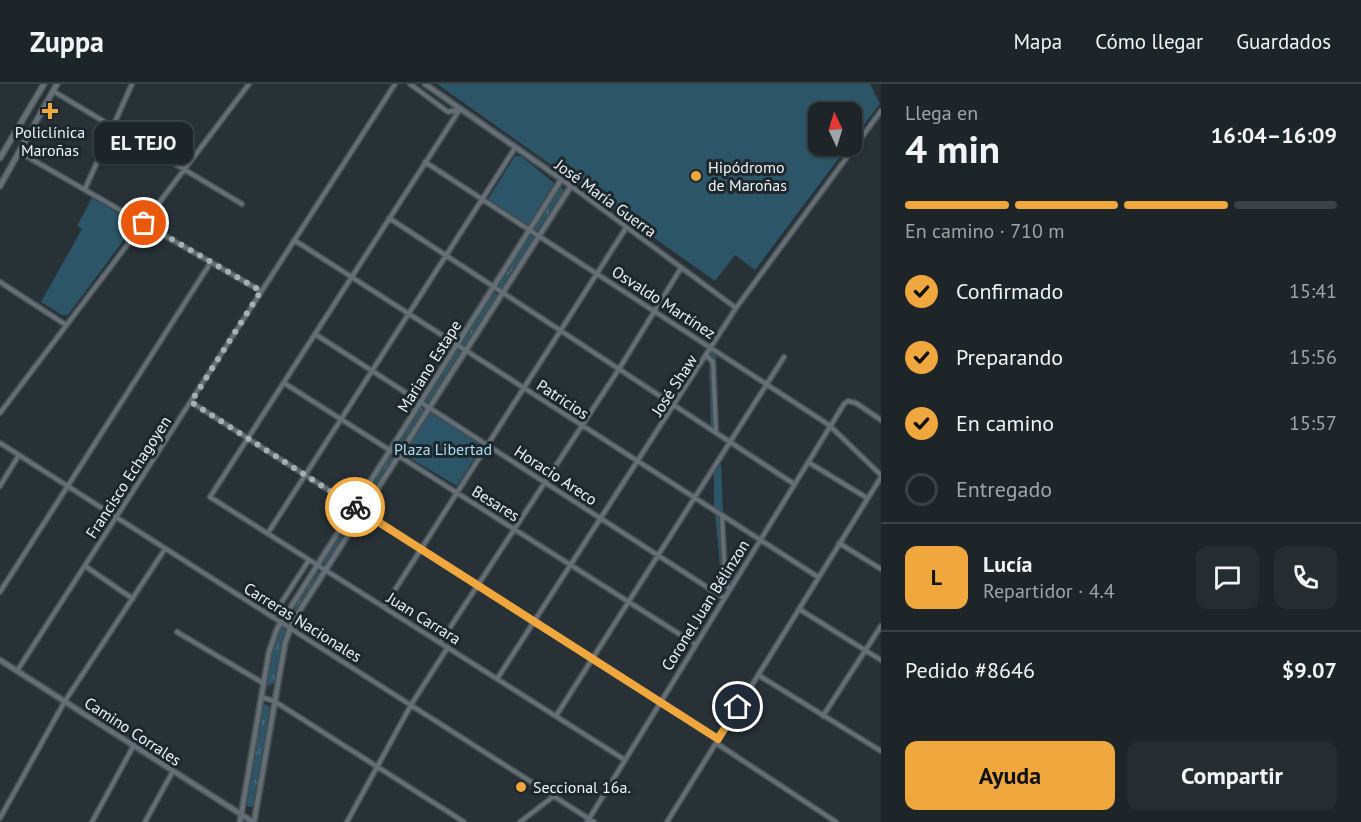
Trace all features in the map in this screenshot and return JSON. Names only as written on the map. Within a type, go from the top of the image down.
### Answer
[{"type":"main road","points":[[0,186],[57,84]]},
{"type":"main road","points":[[0,158],[3,147],[42,85]]},
{"type":"street","points":[[85,189],[132,84]]},
{"type":"street","points":[[0,414],[249,84]]},
{"type":"street","name":"Francisco Echagoyen","points":[[17,671],[395,84]]},
{"type":"street","name":"José María Guerra","points":[[410,84],[448,112],[460,109]]},
{"type":"street","name":"José María Guerra","points":[[425,84],[571,186],[736,308]]},
{"type":"street","points":[[53,91],[242,204]]},
{"type":"street","points":[[248,439],[460,109]]},
{"type":"street","name":"José Shaw","points":[[497,679],[736,308],[881,111]]},
{"type":"street","points":[[268,533],[515,147]]},
{"type":"street","points":[[19,152],[261,291]]},
{"type":"street","name":"Osvaldo Martínez","points":[[424,162],[656,310],[829,425],[881,476]]},
{"type":"street","name":"Mariano Estape","points":[[240,822],[269,652],[280,622],[561,180]]},
{"type":"street","name":"Mariano Estape","points":[[253,822],[274,701],[290,628],[571,186]]},
{"type":"street","points":[[388,218],[795,484]]},
{"type":"street","points":[[384,607],[626,228]]},
{"type":"street","name":"Patricios","points":[[294,240],[693,499],[818,577]]},
{"type":"street","points":[[0,592],[211,262]]},
{"type":"street","points":[[440,643],[619,369],[681,268]]},
{"type":"street","points":[[0,282],[66,325]]},
{"type":"street","name":"Horacio Areco","points":[[315,334],[724,598]]},
{"type":"street","points":[[706,356],[713,362],[716,433]]},
{"type":"street","points":[[556,716],[784,357]]},
{"type":"street","name":"Besares","points":[[284,383],[695,644]]},
{"type":"street","points":[[191,402],[659,703],[836,822]]},
{"type":"street","name":"Coronel Juan Bélinzon","points":[[588,820],[829,425],[846,402],[856,403],[881,420]]},
{"type":"street","name":"Juan Carrara","points":[[248,439],[210,497],[625,760]]},
{"type":"street","name":"Carreras Nacionales","points":[[0,443],[594,822]]},
{"type":"street","points":[[0,486],[19,455]]},
{"type":"street","points":[[808,462],[867,498]]},
{"type":"street","points":[[667,822],[881,476]]},
{"type":"street","points":[[722,516],[725,580],[729,590]]},
{"type":"street","points":[[839,543],[881,569]]},
{"type":"street","points":[[0,818],[65,701],[165,549]]},
{"type":"street","points":[[272,617],[309,560]]},
{"type":"street","points":[[85,566],[133,598]]},
{"type":"street","points":[[799,609],[881,660]]},
{"type":"street","points":[[823,716],[881,626]]},
{"type":"street","points":[[177,632],[263,683]]},
{"type":"street","points":[[347,822],[379,768],[411,705],[448,647]]},
{"type":"street","name":"Camino Corrales","points":[[0,660],[253,822]]},
{"type":"street","points":[[758,675],[881,751]]},
{"type":"street","points":[[261,697],[274,701],[464,822]]},
{"type":"street","points":[[92,822],[134,746]]},
{"type":"street","points":[[145,822],[173,771]]},
{"type":"street","points":[[520,822],[554,796]]},
{"type":"green space","name":"Hipódromo de Maroñas","points":[[437,84],[870,84],[880,104],[862,127],[862,102],[808,102],[808,156],[840,156],[755,270],[735,255],[715,281]]},
{"type":"green space","points":[[515,156],[521,156],[554,183],[528,226],[488,199]]},
{"type":"green space","points":[[560,187],[564,190],[538,230],[535,230],[535,226]]},
{"type":"green space","points":[[92,198],[131,221],[132,229],[68,315],[62,315],[41,302],[82,229],[77,226]]},
{"type":"green space","points":[[530,234],[534,237],[502,287],[499,288],[498,284]]},
{"type":"green space","points":[[493,292],[498,295],[466,345],[463,346],[462,342]]},
{"type":"green space","points":[[457,349],[462,352],[427,402],[425,400]]},
{"type":"green space","points":[[711,352],[716,352],[719,431],[711,428],[709,362],[706,360]]},
{"type":"green space","points":[[420,407],[425,410],[399,449],[396,449],[395,447]]},
{"type":"green space","name":"Plaza Libertad","points":[[431,412],[482,446],[457,486],[403,454]]},
{"type":"green space","points":[[389,455],[394,458],[363,507],[360,507],[359,504]]},
{"type":"green space","points":[[720,463],[723,512],[714,508],[714,472]]},
{"type":"green space","points":[[715,513],[725,520],[728,565],[738,572],[723,592],[718,590],[721,577]]},
{"type":"green space","points":[[352,514],[357,517],[327,564],[324,564],[323,561]]},
{"type":"green space","points":[[317,569],[320,573],[290,620],[287,621],[285,618]]},
{"type":"green space","points":[[284,627],[286,631],[274,683],[268,686],[266,673],[269,658],[280,629]]},
{"type":"green space","points":[[266,704],[270,708],[253,806],[249,807],[246,804],[262,706]]},
{"type":"way so far","points":[[144,223],[261,291],[191,402],[355,507]]},
{"type":"place","name":"Policlínica Maroñas","points":[[50,111]]},
{"type":"place","name":"Hipódromo de Maroñas","points":[[696,176]]},
{"type":"place","name":"EL TEJO","points":[[144,223]]},
{"type":"place","name":"Seccional 16a.","points":[[521,787]]},
{"type":"route","points":[[355,507],[718,739],[738,707]]}]
